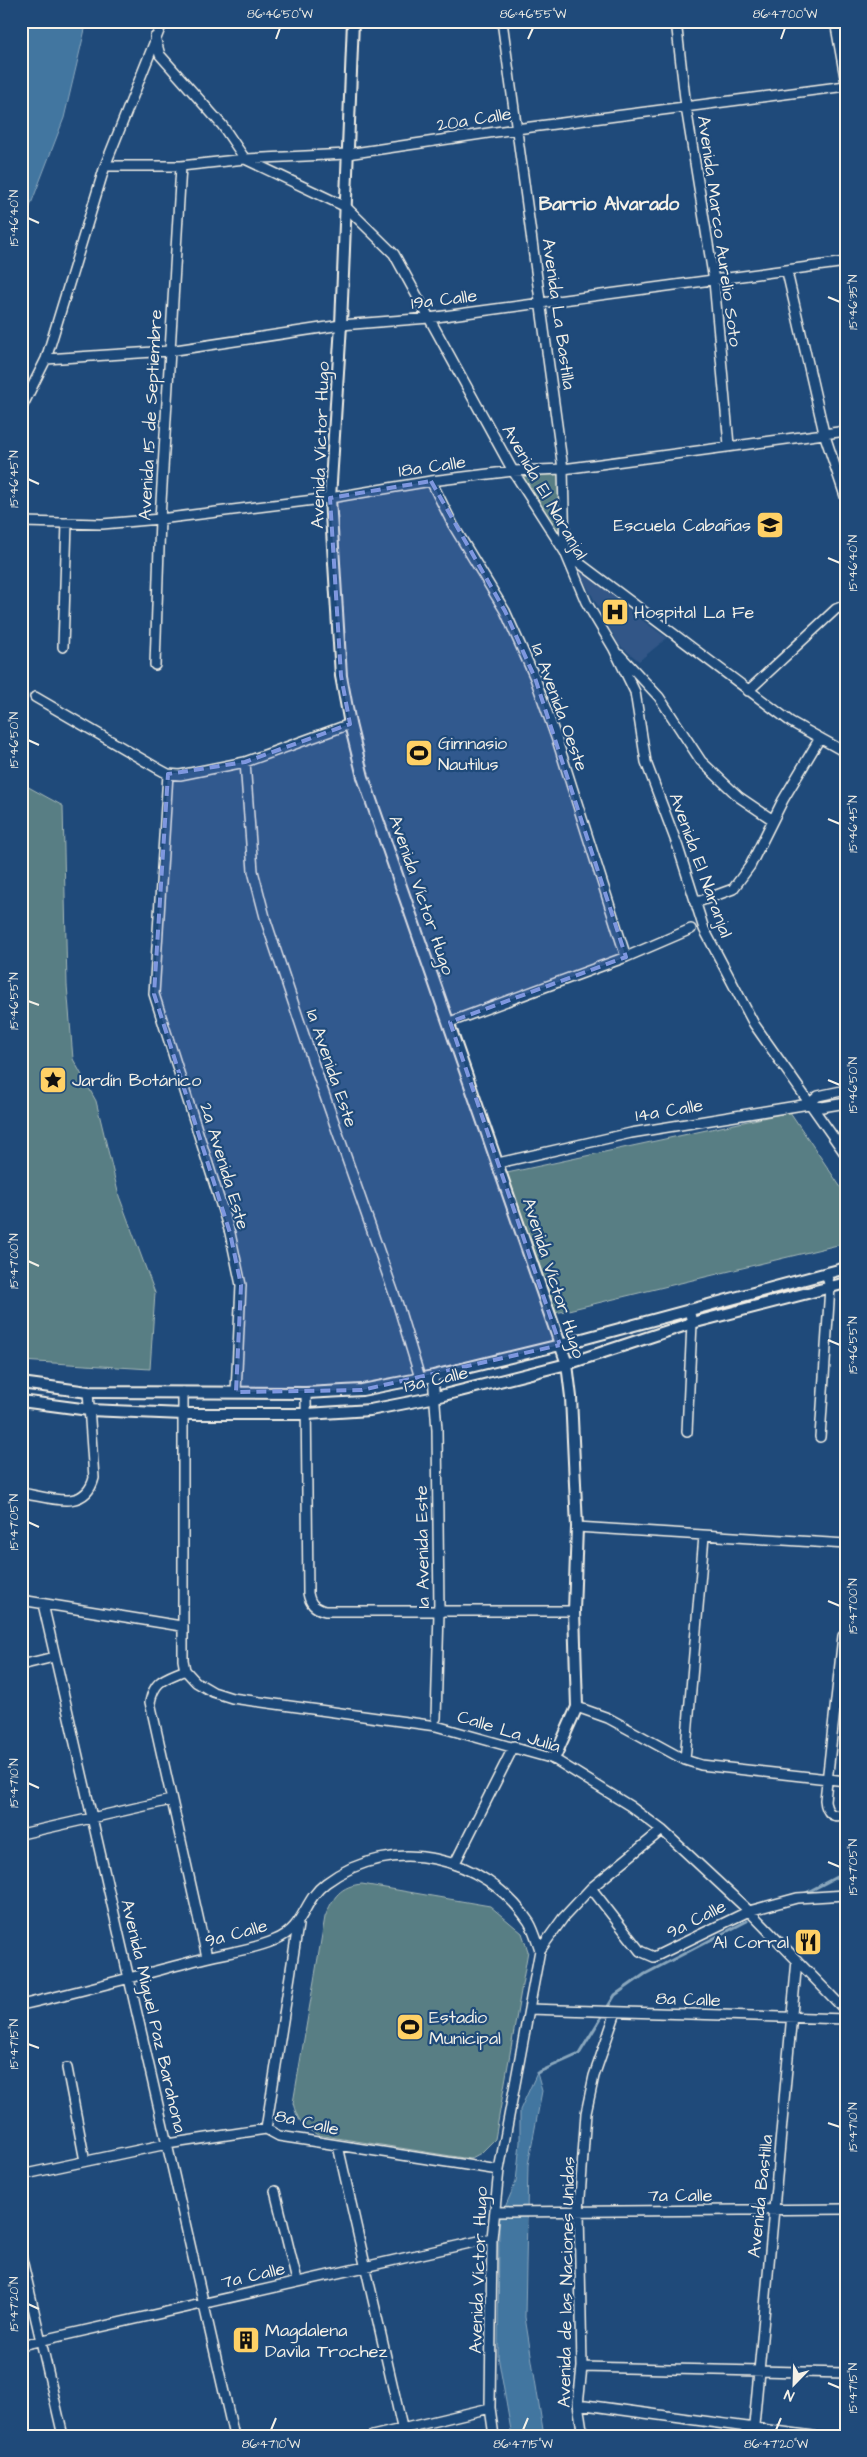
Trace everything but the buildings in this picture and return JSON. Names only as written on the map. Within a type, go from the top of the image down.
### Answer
[{"type":"street","points":[[21,409],[46,359],[106,166],[155,37],[163,21]]},
{"type":"street","name":"Avenida Víctor Hugo","points":[[353,21],[346,207],[330,498],[341,676],[363,777],[450,1022],[567,1364],[571,1396],[577,1527],[574,1611],[577,1707],[554,1759]]},
{"type":"street","name":"Avenida La Bastilla","points":[[502,21],[563,469],[565,552]]},
{"type":"street","name":"Avenida Marco Aurelio Soto","points":[[676,21],[686,107],[714,281],[729,445]]},
{"type":"street","points":[[835,21],[846,85]]},
{"type":"street","name":"Avenida El Naranjal","points":[[155,37],[160,55],[222,125],[246,159],[346,207],[394,254],[513,471],[565,552],[586,602],[614,649],[635,692],[646,762],[678,847],[704,930],[754,1024],[846,1155]]},
{"type":"street","name":"20a Calle","points":[[106,166],[181,166],[246,159],[348,154],[516,128],[846,85]]},
{"type":"street","name":"Avenida 15 de Septiembre","points":[[155,665],[160,519],[181,166]]},
{"type":"street","name":"19a Calle","points":[[46,359],[169,352],[340,325],[429,318],[542,304],[787,272],[846,262]]},
{"type":"street","points":[[787,272],[824,433],[846,499]]},
{"type":"street","name":"18a Calle","points":[[23,522],[102,524],[160,519],[330,498],[431,481],[513,471],[563,469],[729,445],[846,431]]},
{"type":"street","name":"1a Avenida Oeste","points":[[431,481],[453,525],[505,611],[535,678],[564,761],[626,957]]},
{"type":"street","points":[[63,647],[67,523]]},
{"type":"street","points":[[565,552],[748,691],[791,722],[845,754]]},
{"type":"street","points":[[748,691],[836,610],[846,605]]},
{"type":"street","points":[[614,649],[659,697],[700,761],[739,797],[773,820]]},
{"type":"street","points":[[35,697],[168,774],[180,775],[245,762],[350,724]]},
{"type":"street","points":[[695,902],[733,889],[750,866],[773,820],[820,738]]},
{"type":"street","name":"1a Avenida Este","points":[[245,762],[253,870],[266,921],[398,1305],[420,1378]]},
{"type":"street","name":"2a Avenida Este","points":[[168,774],[154,994],[230,1233],[241,1285],[236,1392]]},
{"type":"street","points":[[450,1022],[626,957],[691,929]]},
{"type":"street","points":[[809,1104],[818,1096],[846,1090]]},
{"type":"street","name":"14a Calle","points":[[498,1163],[631,1133],[809,1104],[822,1108],[846,1103]]},
{"type":"street","name":"13a Calle","points":[[21,1383],[88,1392],[306,1393],[362,1390],[433,1376],[560,1345],[846,1268]]},
{"type":"street","points":[[820,1437],[830,1287],[826,1273]]},
{"type":"street","name":"13a Calle","points":[[21,1401],[89,1410],[183,1414],[307,1414],[370,1410],[436,1397],[567,1364],[692,1323],[846,1283]]},
{"type":"street","points":[[687,1432],[692,1323],[688,1309]]},
{"type":"street","name":"1a Avenida Este","points":[[433,1376],[436,1397],[439,1612],[436,1718]]},
{"type":"street","points":[[21,1493],[76,1500],[86,1495],[91,1488],[94,1478],[88,1392]]},
{"type":"street","points":[[183,1392],[181,1626],[185,1670],[162,1680],[153,1688],[150,1702],[207,1957]]},
{"type":"street","points":[[306,1393],[308,1593],[310,1603],[316,1608],[325,1611],[574,1611]]},
{"type":"street","points":[[577,1527],[846,1544]]},
{"type":"street","points":[[685,1760],[704,1536]]},
{"type":"street","points":[[21,1600],[181,1626]]},
{"type":"street","name":"Avenida Miguel Paz Barahona","points":[[43,1604],[234,2436]]},
{"type":"street","points":[[843,1636],[826,1779],[826,1809],[835,1817],[846,1814]]},
{"type":"street","points":[[21,1665],[54,1657]]},
{"type":"street","name":"Calle La Julia","points":[[185,1670],[196,1682],[204,1687],[232,1698],[436,1726],[514,1746],[554,1759],[630,1806],[662,1830],[749,1911],[846,2011]]},
{"type":"street","points":[[577,1707],[608,1718],[685,1760],[716,1768],[846,1781]]},
{"type":"street","points":[[455,1863],[514,1746]]},
{"type":"street","points":[[21,1834],[92,1820],[171,1800]]},
{"type":"street","name":"Avenida Víctor Hugo","points":[[494,2436],[490,2408],[492,2238],[499,2170],[540,1950],[563,1918],[591,1888],[662,1830]]},
{"type":"street","name":"9a Calle","points":[[21,2005],[129,1980],[207,1957],[254,1948],[276,1940],[298,1924],[309,1900],[325,1883],[353,1867],[389,1856],[424,1855],[455,1863],[490,1882],[512,1900],[529,1923],[540,1950]]},
{"type":"street","name":"9a Calle","points":[[591,1888],[640,1951],[654,1957],[749,1911],[797,1898],[846,1895]]},
{"type":"street","points":[[266,2129],[298,1924]]},
{"type":"street","name":"Avenida Bastilla","points":[[753,2431],[797,1960]]},
{"type":"street","name":"8a Calle","points":[[530,2009],[846,2019]]},
{"type":"street","name":"Avenida de las Naciones Unidas","points":[[583,2436],[578,2404],[582,2367],[579,2211],[586,2113],[594,2076],[616,2012]]},
{"type":"street","points":[[67,2068],[85,2161]]},
{"type":"street","name":"8a Calle","points":[[21,2175],[167,2144],[266,2129],[279,2136],[499,2170]]},
{"type":"street","points":[[338,2146],[403,2432]]},
{"type":"street","points":[[275,2191],[297,2281]]},
{"type":"street","name":"7a Calle","points":[[495,2212],[846,2209]]},
{"type":"street","name":"7a Calle","points":[[21,2345],[365,2265],[492,2238]]},
{"type":"street","points":[[21,2255],[62,2436]]},
{"type":"street","points":[[582,2367],[846,2372]]},
{"type":"street","points":[[578,2404],[753,2431],[813,2436]]},
{"type":"street","points":[[372,2436],[403,2432],[490,2408]]},
{"type":"highlighted area","points":[[431,481],[505,611],[535,678],[626,957],[450,1022],[560,1345],[362,1390],[236,1392],[241,1285],[230,1233],[154,994],[168,774],[245,762],[350,724],[341,676],[330,498]]},
{"type":"shaded area","points":[[21,21],[87,21],[64,118],[21,230]]},
{"type":"shaded area","name":"Hospital La Fe","points":[[574,563],[638,617],[667,638],[639,661],[619,645]]},
{"type":"shaded area","points":[[537,2073],[542,2091],[528,2165],[525,2317],[544,2436],[512,2436],[498,2356],[499,2221],[516,2182],[520,2142],[520,2110]]},
{"type":"green space","points":[[563,469],[561,539],[513,471]]},
{"type":"green space","name":"Jardín Botánico","points":[[21,783],[63,806],[67,985],[73,1059],[96,1101],[119,1196],[155,1293],[150,1369],[21,1361]]},
{"type":"green space","points":[[790,1112],[846,1195],[846,1243],[556,1313],[507,1173]]},
{"type":"green space","name":"Estadio Municipal","points":[[362,1884],[490,1906],[522,1933],[528,1951],[495,2139],[481,2153],[470,2159],[318,2135],[304,2126],[296,2114],[293,2103],[325,1917],[334,1898],[338,1894],[348,1887]]},
{"type":"waterway","points":[[804,1894],[846,1872]]},
{"type":"waterway","points":[[537,2073],[579,2054],[615,1995],[645,1974],[747,1921]]},
{"type":"place","name":"Escuela Cabañas","points":[[770,525]]},
{"type":"place","name":"Hospital La Fe","points":[[615,612]]},
{"type":"place","name":"Gimnasio Nautilus","points":[[419,753]]},
{"type":"place","name":"Jardín Botánico","points":[[53,1080]]},
{"type":"place","name":"Al Corral","points":[[808,1942]]},
{"type":"place","name":"Estadio Municipal","points":[[410,2027]]},
{"type":"place","name":"Magdalena Davila Trochez","points":[[246,2340]]},
{"type":"district","name":"Barrio Alvarado","points":[[609,203]]}]
